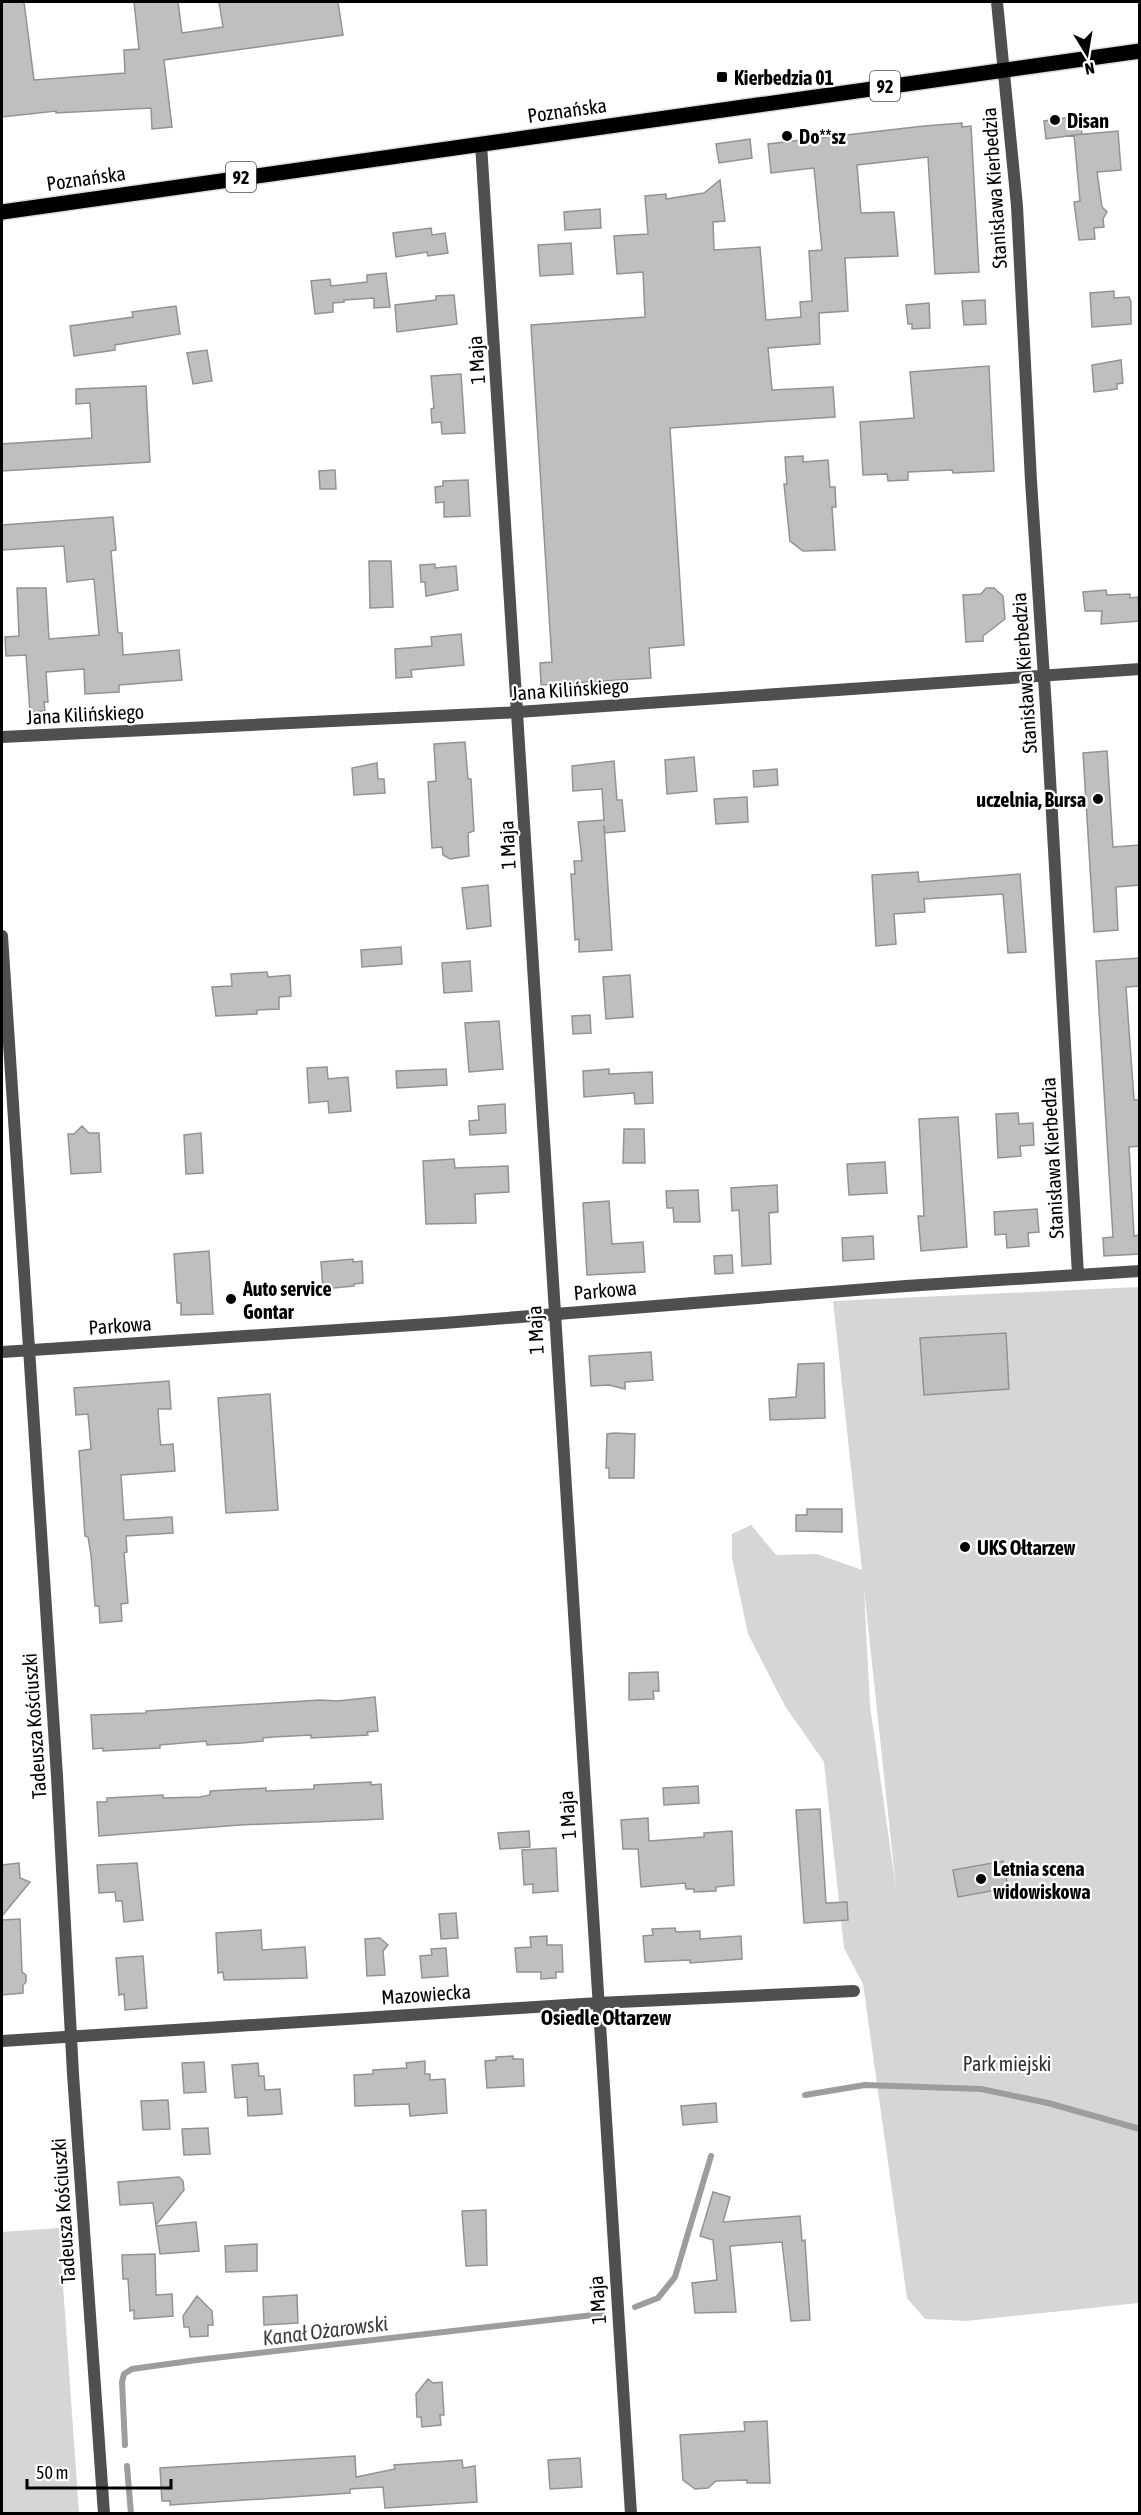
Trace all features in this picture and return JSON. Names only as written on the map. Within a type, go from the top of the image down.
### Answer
[{"type":"main road","name":"Poznańska","points":[[2,212],[1005,68],[1140,51]]},
{"type":"street","name":"Stanisława Kierbedzia","points":[[997,2],[1017,206],[1078,1275]]},
{"type":"street","name":"1 Maja","points":[[481,144],[631,2514]]},
{"type":"street","name":"Jana Kilińskiego","points":[[2,737],[518,712],[1140,669]]},
{"type":"street","name":"Tadeusza Kościuszki","points":[[2,936],[58,1788],[71,2037],[104,2514]]},
{"type":"street","name":"Parkowa","points":[[2,1352],[1140,1271]]},
{"type":"street","name":"Mazowiecka","points":[[2,2041],[598,2003],[854,1991]]},
{"type":"green space","name":"Park miejski","points":[[1139,1287],[1139,2303],[966,2321],[925,2319],[907,2298],[863,1984],[844,1948],[824,1762],[785,1706],[748,1634],[732,1558],[732,1534],[751,1525],[776,1555],[817,1554],[862,1570],[833,1301]],"holes":[[[864,1589],[896,1888],[870,1706]]]},
{"type":"green space","points":[[59,2228],[79,2513],[2,2513],[2,2232]]},
{"type":"building","points":[[2,2],[24,2],[34,80],[125,73],[124,50],[139,49],[134,2],[178,2],[182,33],[223,27],[219,2],[338,2],[343,35],[164,60],[172,127],[152,129],[151,108],[56,113],[56,111],[2,117]]},
{"type":"building","points":[[1079,116],[1082,134],[1046,139],[1044,121]]},
{"type":"building","points":[[962,123],[962,127],[971,126],[979,272],[935,274],[928,157],[857,165],[861,213],[894,212],[898,256],[845,258],[848,311],[819,313],[820,344],[768,348],[772,390],[833,387],[835,417],[670,428],[684,645],[649,648],[651,678],[541,685],[540,663],[552,662],[531,325],[645,317],[643,272],[617,274],[614,236],[648,234],[645,196],[666,194],[666,199],[704,193],[720,180],[725,221],[713,222],[714,250],[760,247],[766,320],[801,317],[800,302],[812,301],[809,251],[822,250],[814,168],[771,173],[768,144]]},
{"type":"building","points":[[1118,131],[1121,170],[1097,172],[1102,207],[1107,212],[1103,219],[1104,227],[1094,228],[1095,239],[1079,240],[1074,202],[1080,201],[1074,135]]},
{"type":"building","points":[[750,139],[752,158],[719,163],[716,144]]},
{"type":"building","points":[[600,209],[601,228],[565,230],[564,212]]},
{"type":"building","points":[[431,228],[432,235],[445,233],[448,253],[428,256],[427,252],[396,257],[393,233]]},
{"type":"building","points":[[571,243],[573,274],[540,276],[538,245]]},
{"type":"building","points":[[386,273],[390,307],[374,308],[374,298],[344,300],[344,302],[333,303],[333,312],[315,314],[311,281],[330,279],[331,286],[367,282],[367,275]]},
{"type":"building","points":[[1114,291],[1114,298],[1129,297],[1131,324],[1092,327],[1090,293]]},
{"type":"building","points":[[454,295],[457,324],[397,332],[395,305],[436,300],[436,296]]},
{"type":"building","points":[[985,300],[986,324],[964,325],[962,301]]},
{"type":"building","points":[[929,303],[930,328],[912,329],[912,324],[908,324],[906,305]]},
{"type":"building","points":[[176,306],[180,334],[115,345],[115,350],[74,356],[70,326],[133,317],[132,312]]},
{"type":"building","points":[[207,350],[212,381],[193,384],[187,353]]},
{"type":"building","points":[[1121,360],[1123,383],[1117,384],[1117,389],[1094,392],[1092,365]]},
{"type":"building","points":[[989,366],[994,471],[908,472],[908,480],[888,481],[887,474],[863,475],[860,422],[914,418],[910,372]]},
{"type":"building","points":[[461,374],[465,433],[442,434],[441,422],[432,423],[431,409],[434,408],[431,376]]},
{"type":"building","points":[[146,386],[150,462],[2,471],[2,444],[92,438],[90,403],[76,404],[76,389]]},
{"type":"building","points":[[803,456],[803,462],[828,460],[830,487],[835,487],[836,507],[832,507],[835,550],[803,551],[790,541],[784,484],[787,484],[785,457]]},
{"type":"building","points":[[335,470],[336,489],[320,489],[319,471]]},
{"type":"building","points":[[468,480],[470,516],[444,517],[444,502],[436,503],[435,487],[443,486],[443,481]]},
{"type":"building","points":[[113,517],[116,550],[111,551],[118,633],[122,633],[123,655],[179,650],[182,680],[119,685],[119,692],[85,694],[84,669],[46,672],[48,702],[44,702],[45,711],[30,712],[26,655],[6,656],[5,637],[19,636],[17,588],[46,588],[49,639],[99,635],[94,579],[67,582],[64,546],[2,550],[2,525]]},
{"type":"building","points":[[369,561],[391,561],[393,607],[370,608]]},
{"type":"building","points":[[435,564],[435,568],[456,566],[458,590],[426,596],[425,582],[421,582],[420,565]]},
{"type":"building","points":[[986,588],[994,588],[1003,596],[1005,619],[983,636],[983,641],[966,642],[963,595],[981,594]]},
{"type":"building","points":[[1106,590],[1107,595],[1130,594],[1130,598],[1138,597],[1140,621],[1101,624],[1102,611],[1085,611],[1083,592]]},
{"type":"building","points":[[461,634],[464,665],[411,670],[412,677],[396,678],[395,649],[432,646],[431,637]]},
{"type":"building","points":[[465,742],[468,779],[471,779],[474,831],[468,833],[469,856],[450,859],[443,855],[442,847],[432,848],[428,782],[436,781],[434,744]]},
{"type":"building","name":"uczelnia, Bursa","points":[[1107,751],[1113,847],[1140,845],[1140,885],[1116,887],[1118,930],[1094,932],[1083,753]]},
{"type":"building","points":[[694,757],[697,791],[667,794],[665,760]]},
{"type":"building","points":[[614,761],[617,800],[622,800],[625,831],[605,833],[604,825],[612,950],[579,952],[579,939],[575,940],[571,874],[575,874],[574,861],[582,861],[578,822],[604,820],[602,789],[573,791],[572,766]]},
{"type":"building","points":[[377,763],[378,779],[384,779],[385,793],[354,795],[352,768]]},
{"type":"building","points":[[777,769],[778,785],[754,787],[753,771]]},
{"type":"building","points":[[747,797],[748,822],[716,824],[714,799]]},
{"type":"building","points":[[918,872],[919,882],[1020,874],[1026,952],[1008,953],[1003,894],[924,899],[925,912],[894,914],[896,944],[876,946],[872,875]]},
{"type":"building","points":[[488,885],[491,926],[467,929],[462,888]]},
{"type":"building","points":[[401,947],[402,964],[362,967],[361,950]]},
{"type":"building","points":[[1140,958],[1140,986],[1126,987],[1134,1100],[1140,1100],[1140,1146],[1129,1147],[1134,1236],[1140,1235],[1140,1254],[1104,1256],[1103,1238],[1113,1237],[1096,961]]},
{"type":"building","points":[[470,961],[472,991],[444,993],[442,963]]},
{"type":"building","points":[[267,972],[268,977],[290,975],[291,996],[279,997],[279,1009],[257,1010],[257,1014],[216,1016],[212,987],[232,986],[231,974]]},
{"type":"building","points":[[630,975],[633,1017],[606,1019],[603,977]]},
{"type":"building","points":[[590,1015],[591,1033],[573,1034],[572,1016]]},
{"type":"building","points":[[499,1021],[503,1069],[469,1072],[465,1023]]},
{"type":"building","points":[[327,1067],[328,1079],[348,1077],[351,1111],[329,1113],[328,1101],[309,1103],[307,1068]]},
{"type":"building","points":[[446,1069],[447,1085],[397,1088],[396,1071]]},
{"type":"building","points":[[609,1069],[609,1074],[652,1072],[653,1103],[635,1104],[634,1093],[584,1097],[583,1071]]},
{"type":"building","points":[[505,1104],[506,1133],[470,1135],[469,1121],[479,1120],[478,1106]]},
{"type":"building","points":[[1018,1113],[1019,1124],[1033,1123],[1034,1145],[1020,1146],[1021,1156],[998,1158],[996,1114]]},
{"type":"building","points":[[958,1117],[967,1247],[921,1251],[918,1216],[924,1216],[919,1119]]},
{"type":"building","points":[[82,1126],[89,1133],[99,1133],[101,1172],[71,1174],[68,1134],[74,1134]]},
{"type":"building","points":[[624,1129],[644,1129],[645,1163],[623,1163]]},
{"type":"building","points":[[201,1133],[203,1173],[186,1174],[184,1135]]},
{"type":"building","points":[[454,1159],[455,1168],[508,1166],[509,1192],[475,1194],[476,1223],[426,1224],[423,1161]]},
{"type":"building","points":[[885,1162],[887,1193],[849,1195],[847,1164]]},
{"type":"building","points":[[777,1185],[778,1212],[769,1213],[771,1264],[742,1266],[739,1210],[732,1211],[731,1188]]},
{"type":"building","points":[[698,1190],[700,1222],[674,1222],[673,1208],[667,1208],[666,1191]]},
{"type":"building","points":[[609,1201],[612,1244],[643,1242],[645,1272],[587,1275],[583,1203]]},
{"type":"building","points":[[1037,1209],[1039,1232],[1028,1233],[1029,1246],[1007,1248],[1006,1234],[995,1235],[994,1212]]},
{"type":"building","points":[[873,1236],[874,1259],[843,1261],[842,1238]]},
{"type":"building","points":[[209,1251],[213,1314],[181,1315],[181,1303],[177,1303],[174,1254]]},
{"type":"building","points":[[732,1255],[733,1273],[715,1274],[714,1256]]},
{"type":"building","points":[[353,1259],[353,1262],[362,1261],[363,1283],[323,1289],[321,1262]]},
{"type":"building","points":[[1006,1333],[1009,1389],[924,1395],[920,1338]]},
{"type":"building","points":[[651,1352],[653,1380],[625,1382],[625,1389],[609,1385],[591,1386],[589,1356]]},
{"type":"building","points":[[824,1363],[825,1418],[770,1420],[769,1399],[796,1397],[798,1364]]},
{"type":"building","points":[[169,1381],[171,1409],[158,1409],[160,1439],[161,1445],[173,1444],[175,1471],[121,1475],[124,1520],[172,1517],[173,1533],[126,1536],[127,1552],[124,1553],[128,1603],[121,1604],[122,1621],[100,1623],[99,1606],[95,1606],[88,1537],[85,1536],[79,1451],[91,1449],[88,1414],[76,1415],[74,1388]]},
{"type":"building","points":[[270,1394],[278,1510],[226,1513],[218,1398]]},
{"type":"building","points":[[607,1434],[635,1434],[634,1478],[609,1478],[609,1468],[606,1468]]},
{"type":"building","points":[[807,1509],[842,1509],[842,1532],[796,1531],[796,1515],[807,1515]]},
{"type":"building","points":[[658,1672],[659,1691],[653,1691],[654,1699],[629,1700],[629,1673]]},
{"type":"building","points":[[375,1697],[378,1731],[367,1732],[368,1735],[311,1738],[311,1735],[263,1738],[263,1741],[242,1743],[207,1745],[206,1741],[160,1745],[160,1748],[103,1751],[103,1748],[93,1749],[91,1715]]},
{"type":"building","points":[[371,1782],[371,1785],[381,1784],[383,1819],[240,1825],[99,1836],[97,1802],[107,1802],[107,1798],[163,1795],[163,1798],[200,1797],[210,1795],[210,1791],[266,1788],[266,1791],[314,1789],[314,1785]]},
{"type":"building","points":[[698,1786],[699,1803],[664,1805],[663,1788]]},
{"type":"building","points":[[820,1809],[826,1903],[847,1902],[848,1920],[804,1923],[796,1810]]},
{"type":"building","points":[[648,1818],[649,1841],[704,1837],[704,1833],[732,1831],[734,1885],[716,1887],[716,1891],[694,1892],[694,1889],[686,1889],[685,1883],[641,1887],[638,1849],[623,1849],[621,1820]]},
{"type":"building","points":[[529,1831],[530,1847],[500,1849],[498,1833]]},
{"type":"building","points":[[556,1848],[558,1891],[533,1893],[533,1884],[524,1885],[522,1850]]},
{"type":"building","name":"Letnia scena widowiskowa","points":[[1003,1861],[1008,1888],[958,1897],[953,1870]]},
{"type":"building","points":[[19,1863],[20,1878],[30,1882],[2,1916],[2,1865]]},
{"type":"building","points":[[137,1863],[143,1920],[124,1922],[122,1901],[116,1901],[115,1892],[99,1893],[97,1865]]},
{"type":"building","points":[[456,1913],[458,1938],[441,1939],[439,1914]]},
{"type":"building","points":[[20,1919],[22,1972],[26,1975],[26,1982],[23,1985],[23,1993],[2,1995],[2,1920]]},
{"type":"building","points":[[675,1928],[676,1932],[700,1931],[700,1939],[741,1936],[742,1959],[690,1963],[690,1960],[645,1962],[643,1936],[653,1935],[652,1929]]},
{"type":"building","points":[[261,1930],[262,1950],[305,1947],[307,1978],[224,1980],[223,1972],[218,1973],[216,1933]]},
{"type":"building","points":[[547,1936],[547,1945],[562,1945],[563,1972],[556,1972],[556,1978],[541,1979],[541,1972],[517,1972],[515,1948],[531,1947],[530,1937]]},
{"type":"building","points":[[380,1938],[388,1945],[383,1951],[385,1975],[367,1976],[365,1939]]},
{"type":"building","points":[[446,1948],[448,1976],[422,1978],[420,1956],[432,1955],[431,1949]]},
{"type":"building","points":[[143,1956],[147,2008],[125,2010],[124,1994],[119,1995],[116,1958]]},
{"type":"building","points":[[513,2056],[513,2059],[523,2059],[524,2086],[487,2088],[485,2061],[496,2060],[496,2057]]},
{"type":"building","points":[[425,2061],[425,2074],[430,2074],[430,2080],[445,2079],[447,2113],[410,2116],[409,2104],[355,2106],[354,2075],[373,2074],[373,2070],[407,2068],[406,2063]]},
{"type":"building","points":[[204,2062],[206,2092],[184,2093],[182,2063]]},
{"type":"building","points":[[258,2063],[259,2076],[264,2076],[265,2090],[280,2089],[282,2114],[248,2116],[247,2097],[235,2098],[232,2065]]},
{"type":"building","points":[[168,2100],[170,2129],[143,2130],[141,2101]]},
{"type":"building","points":[[716,2103],[717,2122],[683,2125],[681,2106]]},
{"type":"building","points":[[208,2128],[210,2154],[184,2155],[182,2129]]},
{"type":"building","points":[[179,2177],[183,2181],[184,2190],[156,2225],[153,2203],[120,2205],[118,2182]]},
{"type":"building","points":[[713,2192],[730,2197],[723,2222],[800,2216],[802,2241],[805,2240],[810,2320],[791,2321],[782,2242],[730,2246],[736,2312],[695,2313],[692,2283],[717,2280],[713,2240],[700,2236]]},
{"type":"building","points":[[486,2210],[487,2265],[466,2266],[462,2211]]},
{"type":"building","points":[[196,2222],[199,2251],[160,2254],[156,2226]]},
{"type":"building","points":[[257,2244],[257,2271],[226,2272],[225,2246]]},
{"type":"building","points":[[155,2254],[156,2295],[172,2294],[173,2316],[134,2319],[134,2310],[130,2311],[128,2279],[123,2279],[122,2255]]},
{"type":"building","points":[[297,2295],[298,2323],[264,2325],[263,2297]]},
{"type":"building","points":[[197,2296],[212,2311],[213,2325],[208,2325],[208,2336],[190,2337],[189,2327],[184,2327],[183,2316]]},
{"type":"building","points":[[428,2379],[433,2383],[442,2382],[444,2415],[440,2415],[441,2425],[422,2427],[421,2417],[417,2417],[416,2394]]},
{"type":"building","points":[[767,2421],[770,2483],[747,2483],[747,2480],[716,2481],[708,2488],[695,2489],[683,2480],[680,2435],[745,2431],[744,2422]]},
{"type":"building","points":[[355,2456],[356,2477],[395,2469],[394,2465],[462,2460],[463,2468],[475,2466],[477,2502],[385,2508],[383,2487],[350,2489],[350,2493],[170,2505],[170,2501],[162,2501],[160,2468]]},
{"type":"building","points":[[580,2458],[582,2487],[550,2489],[548,2460]]},
{"type":"waterway","name":"Kanał Ożarowski","points":[[805,2095],[865,2085],[981,2089],[1048,2103],[1140,2129]]},
{"type":"waterway","name":"Kanał Ożarowski","points":[[635,2307],[658,2298],[675,2277],[711,2156]]},
{"type":"waterway","name":"Kanał Ożarowski","points":[[125,2445],[122,2382],[124,2374],[132,2369],[602,2314]]},
{"type":"waterway","name":"Kanał Ożarowski","points":[[127,2466],[131,2514]]},
{"type":"place","name":"Kierbedzia 01","points":[[722,77]]},
{"type":"place","name":"Disan","points":[[1055,120]]},
{"type":"place","name":"Do**sz","points":[[787,136]]},
{"type":"place","name":"uczelnia, Bursa","points":[[1098,799]]},
{"type":"place","name":"Auto service Gontar","points":[[231,1299]]},
{"type":"place","name":"UKS Ołtarzew","points":[[965,1547]]},
{"type":"place","name":"Letnia scena widowiskowa","points":[[981,1879]]},
{"type":"district","name":"Osiedle Ołtarzew","points":[[606,2017]]}]
